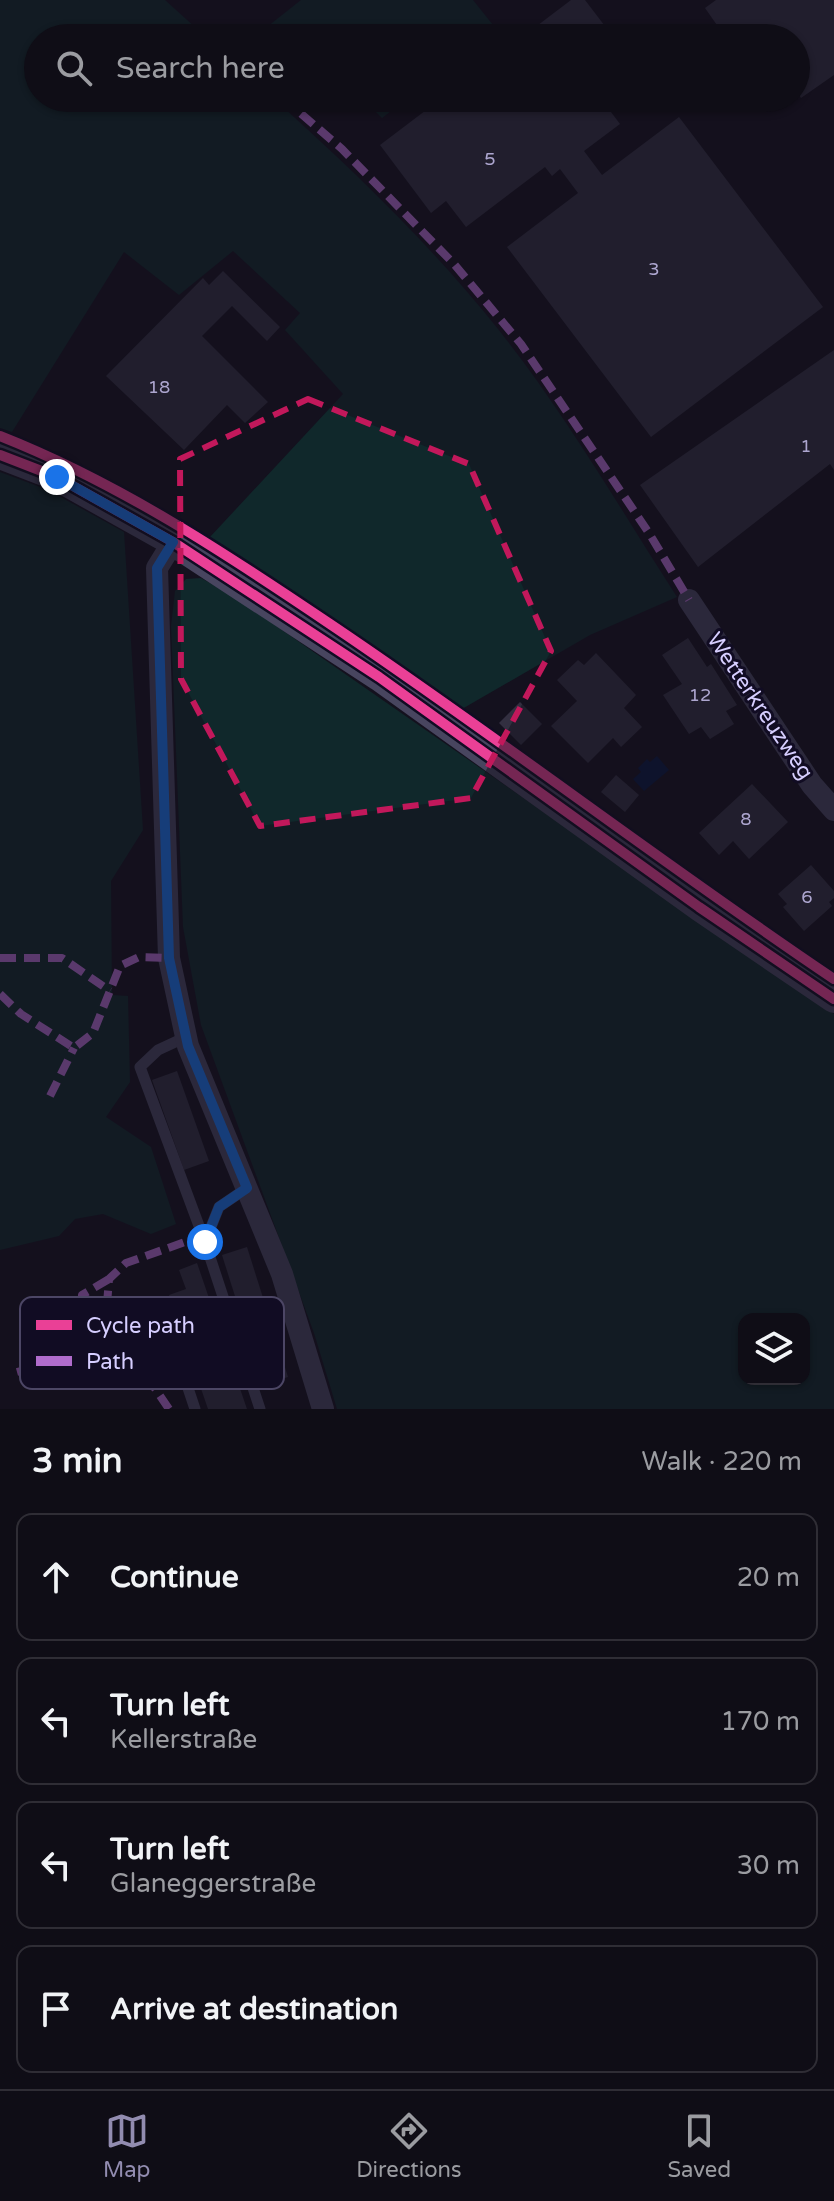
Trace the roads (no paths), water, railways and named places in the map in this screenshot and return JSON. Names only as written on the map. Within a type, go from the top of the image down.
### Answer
[{"type":"street","points":[[0,455],[57,477],[173,542],[379,677],[699,907],[834,999]]},
{"type":"street","points":[[173,542],[157,568],[169,958],[188,1046],[282,1274],[323,1409]]},
{"type":"street","name":"Wetterkreuzweg","points":[[689,600],[812,785],[834,810]]},
{"type":"lane","points":[[186,1037],[158,1050],[140,1067],[223,1297]]},
{"type":"lane","points":[[205,1242],[219,1207],[247,1188]]},
{"type":"lane","points":[[188,1389],[195,1409]]},
{"type":"lane","points":[[253,1389],[260,1409]]},
{"type":"water","points":[[657,756],[669,770],[644,791],[633,779],[641,772],[638,768],[647,759],[650,762]]}]
